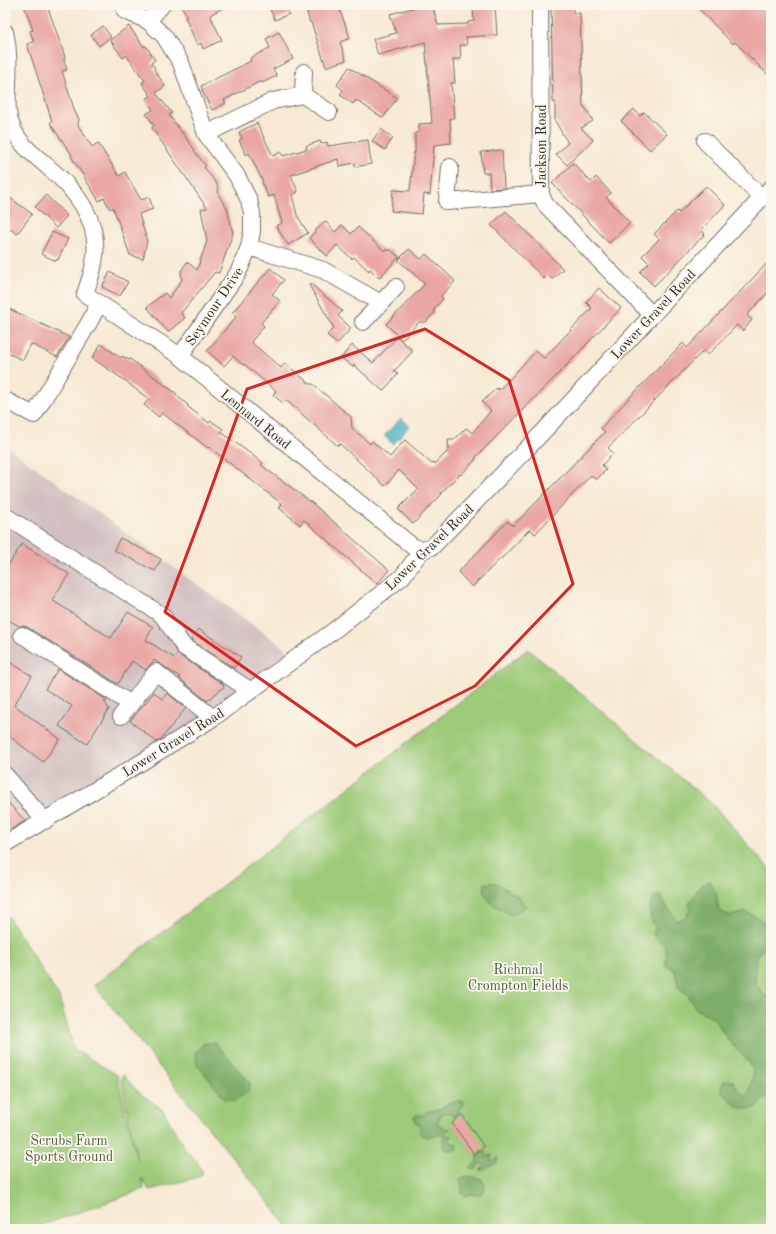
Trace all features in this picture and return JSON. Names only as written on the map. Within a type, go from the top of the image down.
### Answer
[{"type":"street","points":[[148,20],[162,5]]},
{"type":"street","name":"Jackson Road","points":[[540,5],[541,194],[545,204],[652,315]]},
{"type":"street","name":"Seymour Drive","points":[[125,11],[148,20],[164,36],[181,62],[206,134],[237,176],[249,200],[252,213],[252,231],[249,247],[238,273],[180,356]]},
{"type":"street","points":[[5,32],[9,63],[6,102],[9,131]]},
{"type":"street","points":[[303,95],[304,72]]},
{"type":"street","points":[[206,134],[273,101],[303,95],[329,112]]},
{"type":"street","name":"Lennard Road","points":[[9,131],[72,189],[90,220],[96,244],[95,258],[85,294],[180,356],[412,546],[422,550]]},
{"type":"street","points":[[705,141],[766,193]]},
{"type":"street","points":[[450,167],[447,202],[541,194]]},
{"type":"street","name":"Lower Gravel Road","points":[[5,844],[213,718],[332,632],[402,577],[422,550],[432,548],[766,193]]},
{"type":"street","points":[[249,247],[323,270],[381,303]]},
{"type":"street","points":[[363,322],[396,287]]},
{"type":"street","points":[[5,400],[34,415],[90,321],[99,303]]},
{"type":"street","points":[[7,517],[162,615],[184,647],[251,691]]},
{"type":"street","points":[[22,635],[131,704]]},
{"type":"street","points":[[121,716],[156,672],[213,718]]},
{"type":"street","points":[[5,775],[45,821]]},
{"type":"highlighted area","points":[[425,329],[509,380],[573,584],[475,686],[356,746],[165,612],[247,389]]},
{"type":"shaded area","points":[[5,445],[290,652],[161,746],[5,835]]},
{"type":"green space","name":"Richmal Crompton Fields","points":[[528,649],[712,804],[771,871],[771,1229],[290,1229],[94,985]]},
{"type":"green space","points":[[709,881],[716,893],[719,911],[731,916],[746,912],[760,919],[771,931],[768,945],[756,956],[755,983],[763,994],[771,999],[769,1023],[771,1026],[771,1090],[755,1108],[746,1109],[738,1107],[722,1093],[721,1087],[724,1081],[733,1081],[738,1090],[748,1097],[753,1075],[752,1067],[728,1040],[716,1021],[709,1015],[697,1010],[687,994],[678,987],[675,970],[665,965],[665,947],[663,943],[653,934],[656,928],[652,921],[650,908],[654,896],[660,896],[677,921],[686,917],[690,910],[689,904],[700,886]]},
{"type":"green space","points":[[485,883],[496,883],[517,896],[526,906],[511,915],[492,904],[484,893]]},
{"type":"green space","name":"Scrubs Farm Sports Ground","points":[[5,912],[59,997],[74,1049],[117,1075],[137,1160],[121,1078],[123,1075],[137,1091],[163,1110],[186,1151],[196,1160],[203,1173],[199,1177],[149,1190],[142,1178],[144,1189],[32,1229],[5,1229]]},
{"type":"green space","points":[[214,1042],[250,1083],[248,1092],[235,1100],[225,1099],[197,1064],[195,1053],[203,1044]]},
{"type":"green space","points":[[463,1101],[463,1104],[453,1117],[449,1113],[443,1112],[437,1122],[444,1128],[450,1129],[445,1133],[447,1136],[451,1135],[452,1137],[448,1140],[451,1143],[456,1143],[458,1147],[456,1150],[451,1151],[444,1148],[444,1137],[441,1134],[427,1137],[421,1135],[419,1132],[421,1128],[414,1117],[442,1108],[448,1103]]},
{"type":"green space","points":[[481,1152],[486,1152],[487,1157],[492,1155],[491,1162],[498,1158],[497,1163],[482,1171],[480,1170],[484,1166],[479,1164],[476,1169],[472,1170],[470,1168],[477,1161],[477,1157]]},
{"type":"green space","points":[[467,1176],[482,1179],[485,1188],[480,1195],[471,1194],[466,1196],[462,1194],[460,1180]]},
{"type":"water","points":[[401,418],[410,426],[393,444],[384,436]]},
{"type":"building","points":[[24,5],[47,5],[65,57],[64,60],[67,70],[62,71],[75,112],[79,119],[78,125],[92,147],[98,143],[119,176],[125,172],[141,200],[149,197],[153,209],[139,214],[147,241],[143,259],[130,255],[113,207],[110,209],[104,198],[99,201],[71,156],[72,155],[50,123],[52,121],[27,44],[34,42],[30,31],[33,30]]},
{"type":"building","points":[[181,5],[228,5],[210,15],[222,40],[203,49],[201,43],[197,45],[185,17],[187,16]]},
{"type":"building","points":[[268,5],[284,5],[289,14],[275,20]]},
{"type":"building","points":[[318,5],[338,5],[350,38],[340,42],[346,60],[326,67],[306,9]]},
{"type":"building","points":[[424,5],[432,5],[438,25],[468,24],[468,22],[474,21],[473,6],[495,5],[497,35],[466,37],[467,45],[460,45],[461,59],[453,59],[455,83],[451,83],[454,118],[450,118],[451,143],[434,145],[430,195],[424,194],[422,214],[391,211],[393,190],[410,191],[414,152],[415,153],[415,133],[419,132],[419,124],[432,123],[425,42],[378,55],[373,39],[396,33],[390,14]]},
{"type":"building","points":[[551,5],[573,5],[573,13],[580,13],[583,107],[584,106],[593,121],[581,128],[593,140],[567,165],[556,154],[568,143],[555,121],[555,102],[553,102]]},
{"type":"building","points":[[695,5],[771,5],[771,78],[735,42],[733,44]]},
{"type":"building","points":[[103,26],[111,37],[99,46],[91,35]]},
{"type":"building","points":[[129,26],[144,47],[146,46],[155,60],[151,63],[165,86],[156,93],[172,113],[169,115],[195,150],[194,151],[206,166],[204,167],[217,184],[219,196],[227,208],[233,233],[219,273],[215,272],[181,313],[185,318],[168,332],[147,307],[165,293],[169,298],[182,280],[181,271],[187,262],[197,270],[207,241],[201,209],[207,208],[152,128],[154,125],[146,114],[153,110],[146,99],[151,96],[142,83],[145,81],[126,55],[123,58],[110,40]]},
{"type":"building","points":[[279,32],[293,59],[273,69],[277,76],[262,83],[261,81],[224,100],[226,103],[212,110],[201,86],[251,61],[250,58],[270,48],[266,39]]},
{"type":"building","points":[[349,67],[397,98],[383,118],[356,100],[353,104],[340,95],[343,90],[337,85]]},
{"type":"building","points":[[634,109],[640,116],[644,112],[667,134],[650,150],[621,121]]},
{"type":"building","points":[[257,123],[273,156],[281,152],[283,156],[307,149],[306,146],[320,141],[321,144],[327,142],[328,146],[368,140],[371,164],[355,167],[355,163],[339,166],[338,159],[291,175],[298,192],[292,195],[297,215],[308,233],[288,245],[276,226],[282,223],[274,195],[268,197],[263,182],[249,153],[246,155],[239,140],[242,139],[239,132]]},
{"type":"building","points":[[381,129],[393,138],[385,150],[372,141]]},
{"type":"building","points":[[502,150],[504,188],[490,189],[489,173],[483,173],[481,152]]},
{"type":"building","points":[[573,163],[591,182],[596,177],[611,193],[606,197],[630,223],[609,243],[552,183]]},
{"type":"building","points":[[706,186],[725,205],[701,230],[705,234],[654,286],[640,272],[649,263],[642,256],[659,239],[654,234],[677,211],[679,213]]},
{"type":"building","points":[[5,194],[32,214],[17,234],[5,225]]},
{"type":"building","points":[[46,195],[67,216],[56,228],[35,207]]},
{"type":"building","points":[[506,211],[563,269],[552,279],[548,275],[544,279],[491,225]]},
{"type":"building","points":[[325,221],[335,232],[342,225],[351,234],[358,227],[383,250],[391,250],[399,257],[379,278],[354,257],[352,259],[337,245],[327,256],[309,238]]},
{"type":"building","points":[[52,232],[68,239],[58,260],[57,259],[56,261],[41,254]]},
{"type":"building","points":[[409,249],[421,259],[426,254],[455,281],[441,296],[443,299],[434,309],[434,313],[426,322],[419,322],[402,340],[386,324],[425,284],[398,260]]},
{"type":"building","points":[[771,259],[771,289],[747,315],[752,320],[743,331],[737,325],[708,355],[704,350],[608,448],[613,453],[602,465],[606,470],[596,480],[591,475],[535,534],[530,529],[472,587],[458,572],[508,521],[513,526],[605,432],[601,428],[632,395],[683,343],[687,348]]},
{"type":"building","points":[[270,268],[284,280],[272,294],[280,301],[261,323],[264,326],[251,342],[281,368],[285,363],[310,384],[313,384],[351,417],[352,428],[370,444],[372,441],[390,457],[405,440],[432,464],[434,462],[435,464],[449,450],[448,440],[454,440],[466,428],[472,433],[491,411],[482,402],[497,388],[499,390],[536,351],[544,358],[592,308],[586,302],[599,288],[621,308],[475,458],[476,459],[461,475],[460,474],[441,493],[442,494],[413,524],[398,509],[418,489],[399,470],[385,486],[340,444],[338,446],[286,400],[283,403],[273,395],[276,391],[244,364],[243,365],[233,356],[224,366],[207,351],[236,317],[232,313]]},
{"type":"building","points":[[110,272],[128,282],[120,296],[102,287]]},
{"type":"building","points":[[311,284],[342,311],[338,316],[351,328],[337,344],[327,335],[334,328],[309,285]]},
{"type":"building","points":[[5,307],[69,337],[57,357],[31,344],[23,360],[5,352]]},
{"type":"building","points":[[397,337],[413,351],[394,371],[398,374],[383,391],[354,365],[353,367],[341,358],[352,345],[373,363]]},
{"type":"building","points":[[101,344],[121,358],[122,356],[129,360],[130,359],[177,394],[176,395],[188,405],[187,406],[209,423],[211,421],[223,429],[221,432],[263,463],[261,465],[312,503],[389,570],[377,584],[304,520],[300,525],[279,508],[282,504],[209,447],[208,448],[162,413],[159,417],[144,405],[149,399],[92,358]]},
{"type":"building","points":[[120,538],[161,559],[155,571],[114,550]]},
{"type":"building","points":[[22,544],[69,574],[52,600],[111,638],[128,612],[153,627],[146,640],[174,658],[177,654],[223,684],[224,687],[207,701],[179,678],[180,677],[154,660],[146,670],[132,661],[118,684],[27,627],[19,626],[5,618],[5,570]]},
{"type":"building","points":[[198,629],[241,657],[234,668],[191,640]]},
{"type":"building","points":[[5,659],[32,676],[14,705],[60,739],[43,762],[5,733]]},
{"type":"building","points":[[58,669],[107,700],[106,702],[104,701],[109,709],[87,744],[59,726],[72,706],[45,689]]},
{"type":"building","points":[[154,692],[162,699],[167,693],[186,708],[157,742],[130,721]]},
{"type":"building","points":[[5,799],[25,821],[5,833]]},
{"type":"building","points":[[462,1115],[484,1147],[474,1154],[452,1123]]}]
